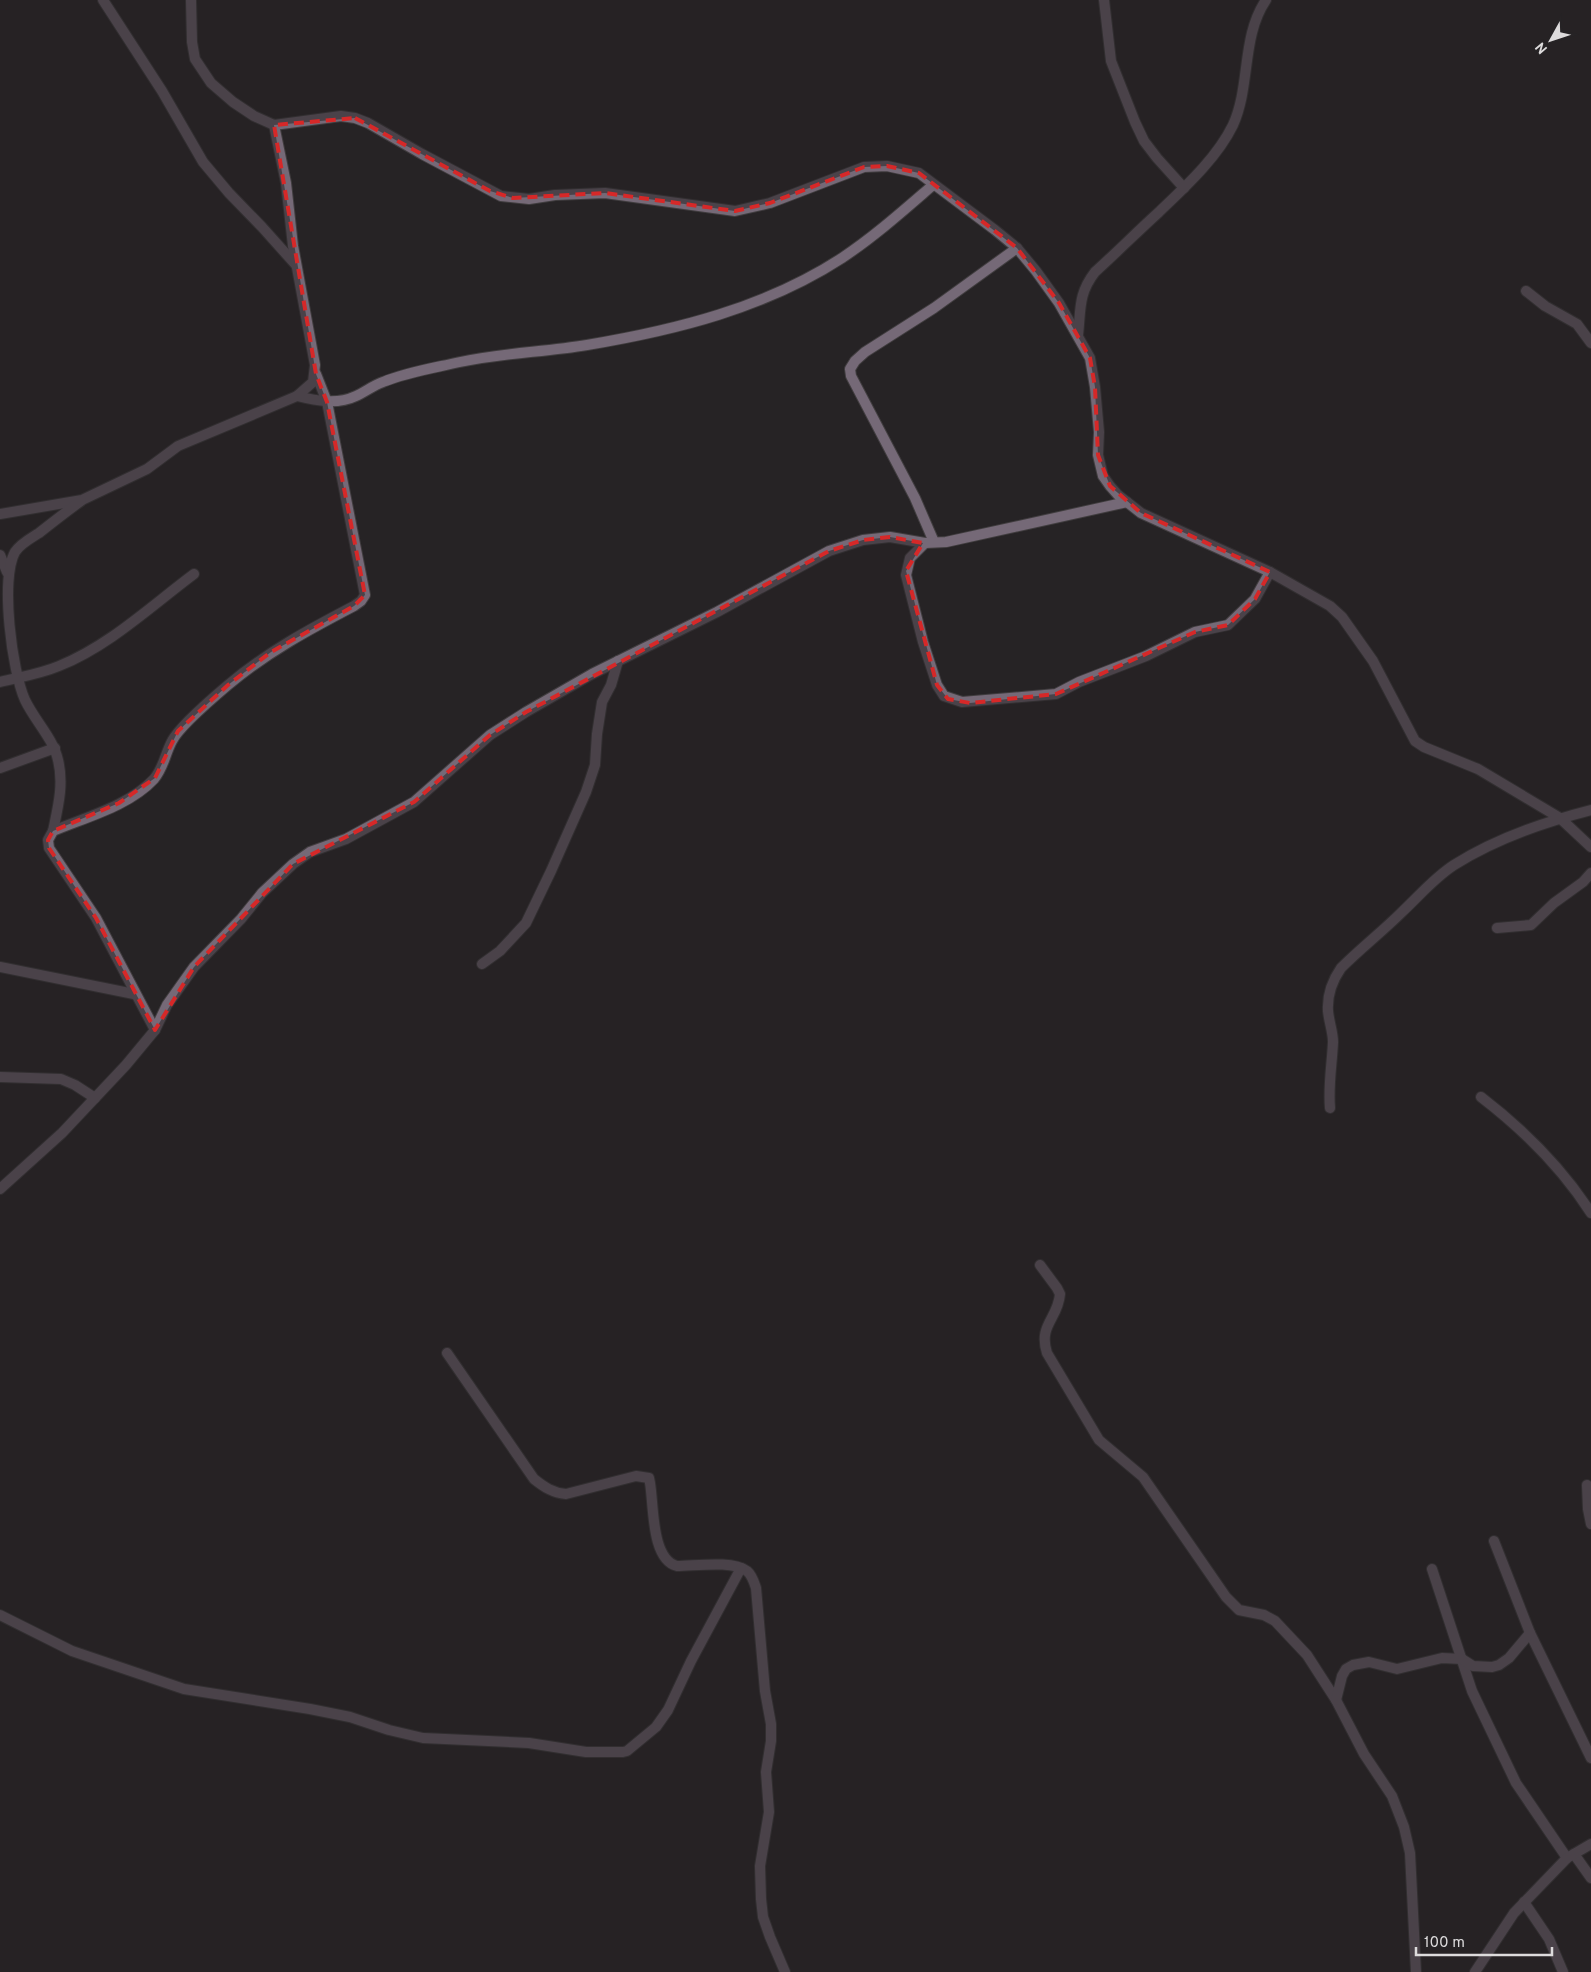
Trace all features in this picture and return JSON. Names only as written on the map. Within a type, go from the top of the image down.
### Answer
[{"type":"street","points":[[102,0],[162,91],[203,162],[297,266]]},
{"type":"street","points":[[191,0],[192,42],[195,58],[211,83],[254,116],[274,125],[341,116],[368,122],[501,196],[529,199],[605,193],[735,211],[770,203],[864,167],[887,166],[919,173],[1017,248],[1054,295],[1090,358],[1096,387],[1100,467],[1110,486],[1141,512],[1270,572],[1330,606],[1342,617],[1373,661],[1412,736],[1420,745],[1470,765],[1560,818],[1591,847]]},
{"type":"street","points":[[1104,0],[1112,61],[1135,122],[1144,140],[1157,158],[1184,188]]},
{"type":"street","points":[[1078,335],[1081,299],[1086,285],[1095,272],[1184,188],[1205,165],[1233,124],[1243,91],[1255,23],[1266,0]]},
{"type":"street","points":[[155,1030],[134,994],[120,960],[96,918],[49,848],[48,840],[53,831],[60,801],[58,762],[55,748],[38,724],[17,678],[5,594],[7,572],[15,551],[82,500],[147,470],[178,446],[297,396],[313,382],[316,374],[316,365],[293,246],[286,183],[274,125]]},
{"type":"street","points":[[297,396],[327,402],[340,402],[355,397],[382,382],[411,373],[471,360],[626,338],[672,329],[717,317],[792,286],[842,258],[887,225],[934,185]]},
{"type":"street","points":[[930,543],[914,498],[851,376],[850,369],[854,361],[865,352],[934,308],[1017,248]]},
{"type":"street","points":[[1526,291],[1544,306],[1577,324],[1591,343]]},
{"type":"street","points":[[53,831],[119,804],[140,791],[154,778],[165,761],[172,741],[178,732],[228,685],[271,652],[354,606],[365,595],[327,402],[316,374]]},
{"type":"street","points":[[0,514],[82,500]]},
{"type":"street","points":[[0,1189],[62,1133],[132,1058],[155,1030],[167,1005],[194,967],[241,919],[262,893],[292,864],[310,852],[346,839],[414,802],[490,735],[526,712],[592,674],[741,599],[829,551],[863,540],[890,538],[930,543],[956,540],[1127,502]]},
{"type":"street","points":[[930,543],[910,558],[906,576],[937,685],[944,696],[962,702],[1056,694],[1079,682],[1146,656],[1195,632],[1228,625],[1255,599],[1270,572]]},
{"type":"street","points":[[0,555],[7,572]]},
{"type":"street","points":[[0,682],[60,666],[84,654],[112,636],[194,574]]},
{"type":"street","points":[[482,964],[500,951],[526,924],[551,871],[586,792],[595,765],[602,702],[611,685],[618,662]]},
{"type":"street","points":[[0,768],[55,748]]},
{"type":"street","points":[[1330,1108],[1333,1039],[1328,1011],[1329,997],[1334,978],[1342,968],[1434,880],[1453,866],[1516,835],[1560,818],[1591,810]]},
{"type":"street","points":[[1498,928],[1531,925],[1554,903],[1583,882],[1591,873]]},
{"type":"street","points":[[0,967],[134,994]]},
{"type":"street","points":[[0,1077],[61,1079],[96,1098]]},
{"type":"street","points":[[1481,1097],[1502,1113],[1546,1154],[1591,1213]]},
{"type":"street","points":[[1040,1265],[1060,1294],[1044,1333],[1043,1342],[1047,1354],[1099,1440],[1143,1477],[1226,1597],[1239,1610],[1264,1616],[1275,1621],[1307,1655],[1336,1700],[1364,1754],[1392,1796],[1404,1827],[1410,1853],[1416,1972]]},
{"type":"street","points":[[447,1353],[534,1479],[545,1488],[557,1494],[566,1494],[636,1476],[646,1476],[649,1478],[659,1549],[664,1559],[670,1564],[677,1566],[728,1566],[741,1568],[752,1578],[756,1588],[765,1691],[771,1724],[771,1741],[766,1772],[769,1812],[760,1866],[761,1899],[763,1917],[785,1972]]},
{"type":"street","points":[[1587,1485],[1591,1524]]},
{"type":"street","points":[[1494,1541],[1530,1633],[1591,1758]]},
{"type":"street","points":[[0,1615],[72,1651],[184,1689],[350,1717],[389,1730],[424,1738],[529,1743],[586,1752],[623,1752],[632,1748],[656,1727],[668,1710],[691,1661],[741,1568]]},
{"type":"street","points":[[1432,1569],[1472,1691],[1516,1783],[1570,1856],[1591,1878]]},
{"type":"street","points":[[1336,1700],[1342,1676],[1353,1665],[1369,1662],[1397,1669],[1430,1660],[1462,1659],[1478,1667],[1500,1665],[1518,1649],[1530,1633]]},
{"type":"street","points":[[1475,1972],[1514,1913],[1570,1856],[1591,1844]]},
{"type":"street","points":[[1524,1902],[1549,1939],[1562,1972]]},
{"type":"highlighted area","points":[[355,118],[490,191],[513,198],[605,193],[735,211],[770,203],[864,167],[887,166],[919,173],[1017,248],[1059,303],[1090,358],[1095,387],[1098,455],[1110,486],[1141,513],[1270,572],[1255,599],[1228,625],[1195,632],[1056,694],[970,703],[948,699],[937,685],[906,571],[923,543],[890,537],[863,540],[829,551],[526,712],[490,735],[414,802],[293,864],[194,967],[155,1030],[96,918],[49,848],[48,840],[53,831],[119,803],[155,778],[178,731],[228,685],[271,652],[354,606],[365,595],[327,402],[316,374],[274,125]]}]
